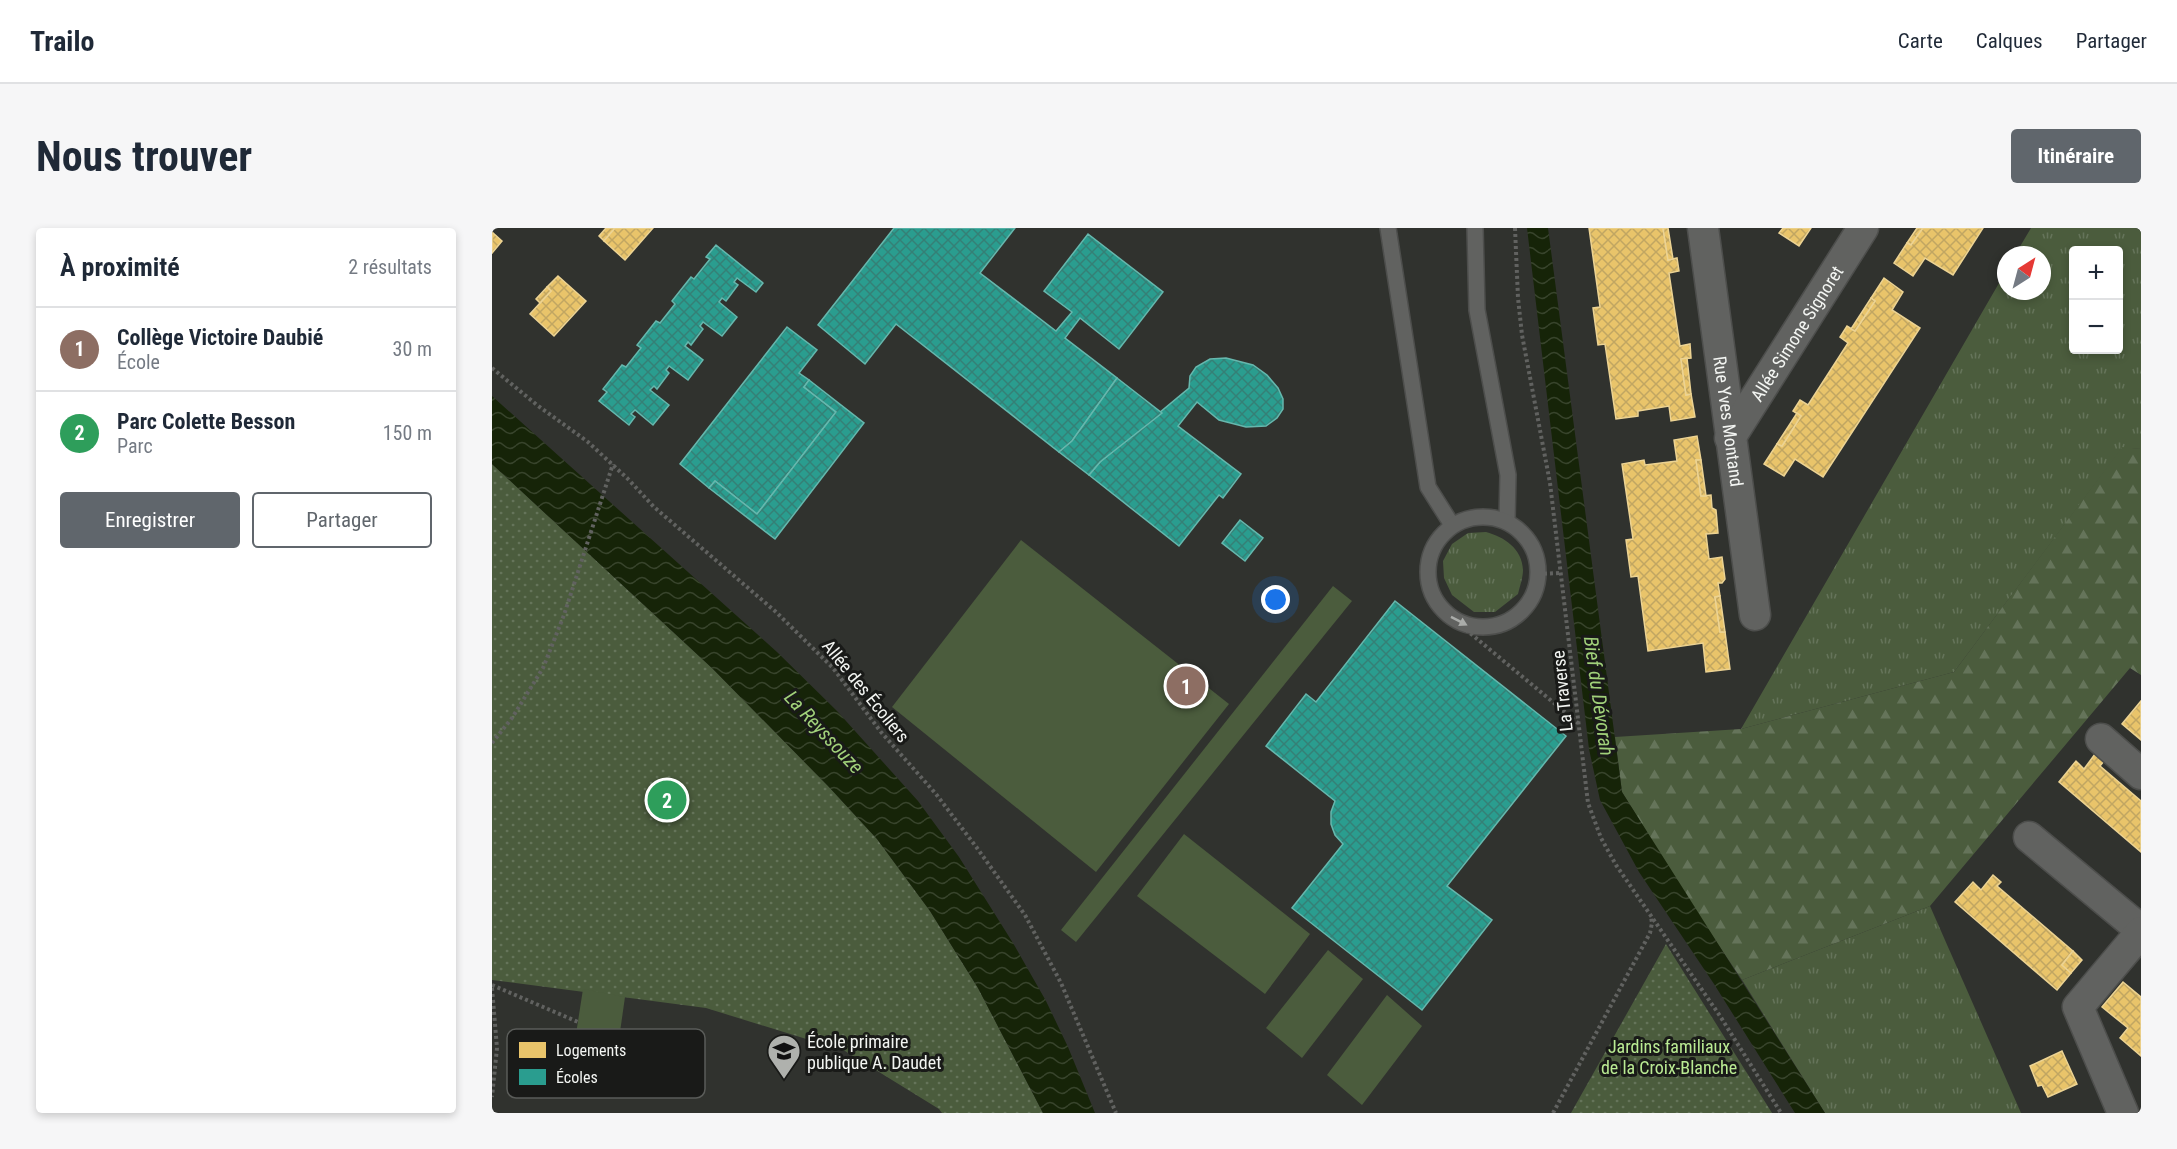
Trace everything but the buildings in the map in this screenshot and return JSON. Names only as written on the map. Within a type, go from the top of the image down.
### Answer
[{"type":"street","name":"Rue Yves Montand","points":[[1703,228],[1755,615]]},
{"type":"street","name":"Allée Simone Signoret","points":[[1730,438],[1863,228]]},
{"type":"street","points":[[2101,740],[2141,774]]},
{"type":"street","points":[[2029,837],[2141,931],[2078,1007],[2123,1113]]},
{"type":"lane","points":[[1388,228],[1428,487],[1452,525]]},
{"type":"lane","points":[[1475,228],[1477,310],[1508,475],[1507,521]]},
{"type":"lane","points":[[1489,516],[1507,521],[1522,532],[1533,546],[1539,564],[1538,582],[1532,599],[1520,614],[1505,623],[1487,627],[1469,626],[1452,618],[1434,598],[1427,572],[1430,553],[1439,537],[1452,525],[1470,517],[1489,516]]},
{"type":"path","name":"La Traverse","points":[[1515,228],[1522,335],[1550,483],[1588,803],[1601,838],[1616,865],[1720,1016],[1781,1113]]},
{"type":"path","name":"Allée des Écoliers","points":[[492,368],[537,405],[588,442],[613,464],[654,507],[799,633],[833,668],[881,732],[943,803],[1018,906],[1045,949],[1061,982],[1116,1113]]},
{"type":"path","points":[[492,743],[512,718],[543,668],[585,553],[613,464]]},
{"type":"path","points":[[1538,574],[1560,573]]},
{"type":"path","points":[[1452,618],[1579,724]]},
{"type":"path","points":[[1553,1113],[1650,933],[1652,923],[1650,913]]},
{"type":"path","points":[[492,1097],[497,1048],[492,986],[578,1022]]},
{"type":"green space","points":[[2031,228],[2141,228],[2141,449],[2122,448],[1954,672],[1741,729],[1997,287],[1997,300],[2051,300],[2051,246],[2020,246]]},
{"type":"green space","points":[[2122,447],[2141,449],[2141,675],[2130,668],[1930,906],[1742,980],[1689,901],[1622,792],[1615,737],[1741,729],[1954,672]]},
{"type":"green space","points":[[492,464],[713,669],[877,839],[930,911],[978,988],[1043,1113],[942,1113],[845,1051],[706,1008],[492,980]]},
{"type":"green space","points":[[1486,532],[1505,540],[1516,550],[1523,570],[1518,594],[1495,612],[1474,612],[1452,595],[1444,578],[1443,561],[1452,544],[1468,533]]},
{"type":"green space","points":[[1021,540],[1229,704],[1096,872],[892,707]]},
{"type":"green space","points":[[1333,586],[1352,601],[1076,942],[1061,930]]},
{"type":"green space","points":[[1184,834],[1310,934],[1265,994],[1137,896]]},
{"type":"green space","points":[[1930,906],[2021,1113],[1825,1113],[1742,980]]},
{"type":"green space","name":"Jardins familiaux de la Croix-Blanche","points":[[1666,944],[1772,1113],[1571,1113]]},
{"type":"green space","points":[[1328,950],[1363,979],[1302,1058],[1266,1028]]},
{"type":"green space","points":[[583,989],[625,997],[620,1029],[577,1029]]},
{"type":"green space","points":[[1387,995],[1422,1026],[1362,1105],[1327,1075]]},
{"type":"water","name":"Bief du Dévorah","points":[[1527,228],[1548,228],[1622,792],[1825,1113],[1795,1113],[1714,984],[1639,872],[1600,800],[1589,749]]},
{"type":"water","name":"La Reyssouze","points":[[492,396],[777,652],[837,711],[918,801],[959,857],[1046,1001],[1095,1113],[1043,1113],[978,988],[930,911],[877,839],[713,669],[492,464]]},
{"type":"place","name":"Collège Victoire Daubié","points":[[1186,686]]},
{"type":"place","name":"Parc Colette Besson","points":[[667,800]]},
{"type":"place","name":"École primaire publique A. Daudet","points":[[784,1080]]}]
